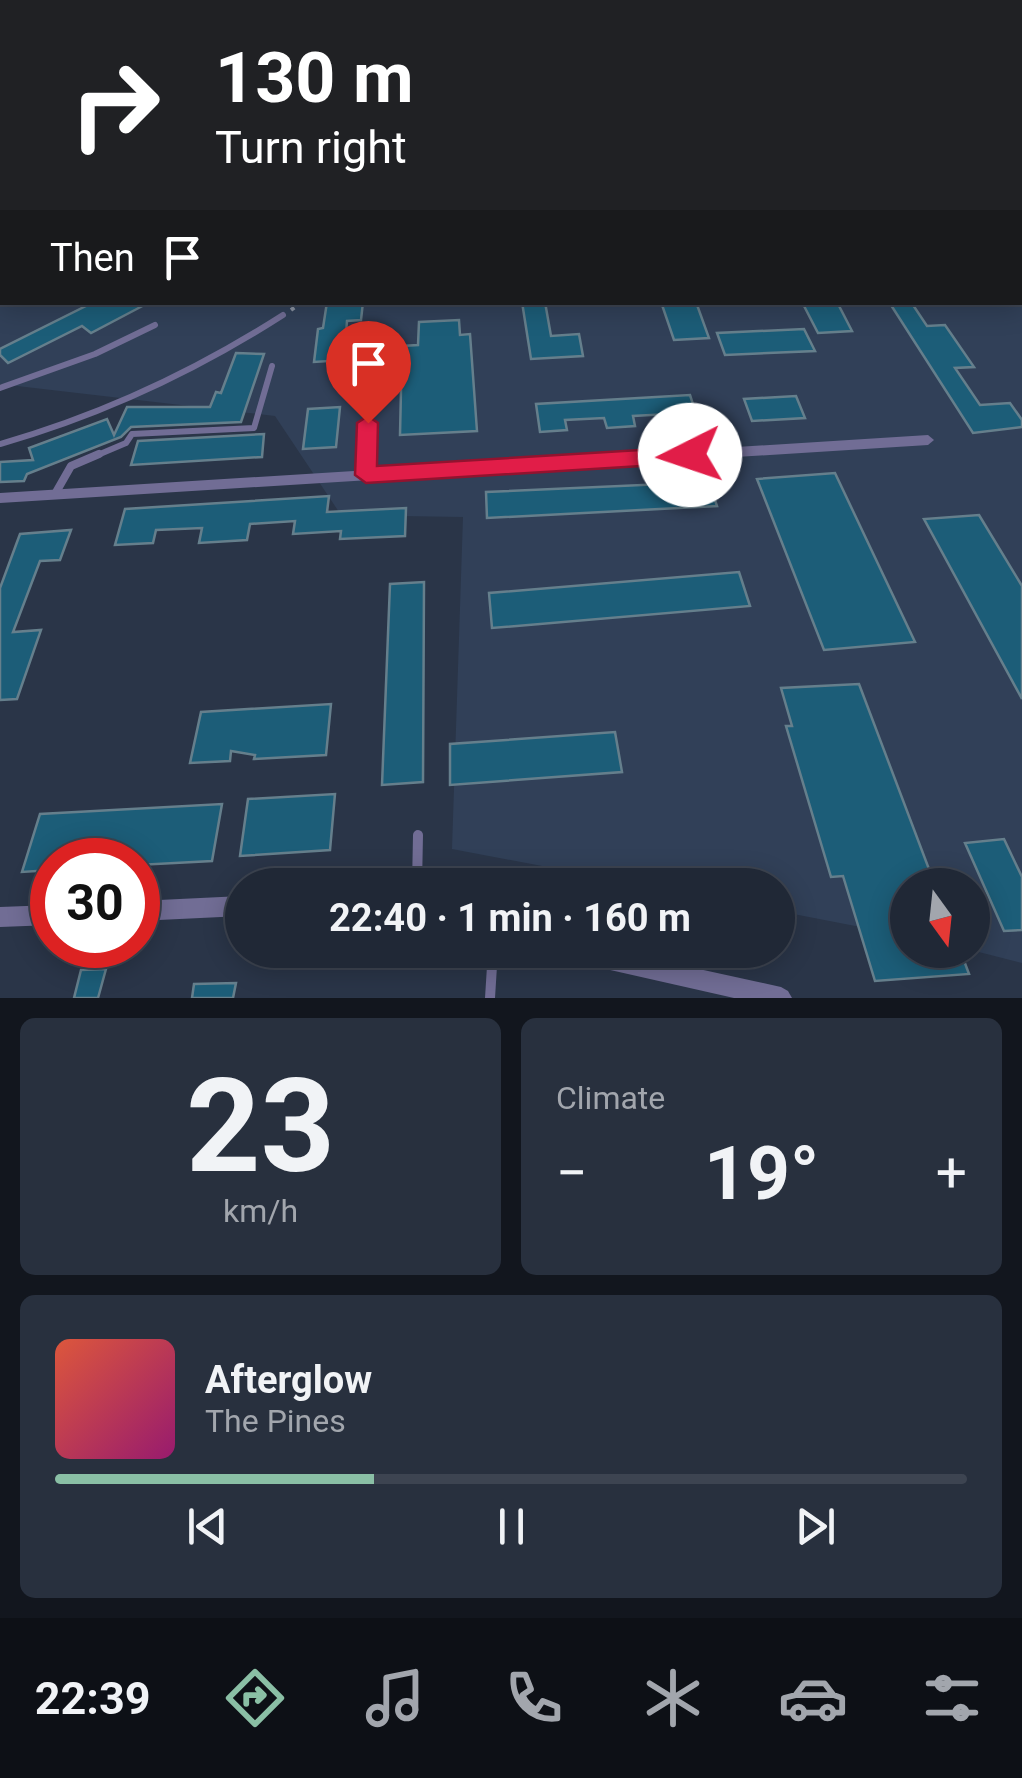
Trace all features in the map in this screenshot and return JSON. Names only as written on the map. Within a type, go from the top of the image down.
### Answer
[{"type":"street","points":[[0,498],[928,440]]},
{"type":"street","points":[[160,910],[225,907]]},
{"type":"street","points":[[0,917],[30,915]]},
{"type":"street","points":[[647,968],[781,998]]},
{"type":"lane","points":[[0,444],[110,409],[172,383],[283,315]]},
{"type":"lane","points":[[0,388],[95,354],[155,326]]},
{"type":"lane","points":[[358,326],[371,334],[366,475]]},
{"type":"lane","points":[[55,494],[71,466],[126,443],[132,434],[254,428],[272,366]]},
{"type":"lane","points":[[417,868],[418,834]]},
{"type":"lane","points":[[490,998],[491,968]]},
{"type":"shaded area","points":[[0,305],[1022,305],[1022,963],[990,955],[990,868],[890,868],[890,933],[795,914],[795,868],[552,868],[452,849],[463,517],[341,515],[275,416],[0,384]]},
{"type":"building","points":[[88,305],[144,305],[91,333],[82,326],[8,363],[0,349]]},
{"type":"building","points":[[327,305],[363,305],[361,320],[347,321],[344,360],[314,362],[318,329],[323,328]]},
{"type":"building","points":[[522,305],[546,305],[551,336],[579,334],[583,356],[531,359]]},
{"type":"building","points":[[662,305],[697,305],[709,338],[674,340]]},
{"type":"building","points":[[804,305],[839,305],[852,331],[818,333]]},
{"type":"building","points":[[891,305],[913,305],[927,326],[945,325],[974,367],[955,368],[980,405],[1010,403],[1022,420],[1022,427],[973,433]]},
{"type":"building","points":[[459,320],[460,335],[470,334],[477,431],[400,435],[402,346],[418,345],[419,322]]},
{"type":"building","points":[[804,329],[815,351],[725,355],[717,333]]},
{"type":"building","points":[[236,353],[264,354],[241,422],[131,427],[121,437],[27,474],[24,481],[0,482],[0,462],[33,460],[29,448],[107,419],[114,435],[127,407],[210,407],[216,392],[221,393]]},
{"type":"building","points":[[690,395],[699,423],[672,425],[669,414],[633,416],[635,426],[607,428],[604,418],[565,420],[567,430],[540,432],[536,404]]},
{"type":"building","points":[[796,396],[805,418],[752,421],[744,399]]},
{"type":"building","points":[[340,407],[336,447],[303,449],[308,409]]},
{"type":"building","points":[[264,434],[262,457],[131,465],[138,441]]},
{"type":"building","points":[[835,473],[915,642],[824,650],[757,479]]},
{"type":"building","points":[[709,482],[717,506],[487,518],[486,492]]},
{"type":"building","points":[[329,496],[327,512],[406,508],[405,536],[340,539],[341,531],[293,534],[295,521],[250,524],[247,540],[199,543],[202,528],[156,530],[153,543],[115,545],[125,509]]},
{"type":"building","points":[[979,515],[1022,586],[1022,699],[924,519]]},
{"type":"building","points":[[71,530],[60,560],[40,561],[13,632],[41,630],[17,699],[0,700],[0,588],[20,534]]},
{"type":"building","points":[[739,572],[750,606],[492,628],[489,593]]},
{"type":"building","points":[[424,582],[423,782],[382,785],[390,584]]},
{"type":"building","points":[[859,684],[929,868],[890,868],[890,968],[967,968],[969,974],[875,981],[843,876],[831,877],[786,726],[792,726],[781,688]]},
{"type":"building","points":[[331,704],[326,755],[254,759],[255,755],[231,751],[230,761],[190,763],[201,712]]},
{"type":"building","points":[[615,732],[622,772],[450,785],[450,744]]},
{"type":"building","points":[[335,794],[330,850],[240,856],[248,799]]},
{"type":"building","points":[[222,804],[212,861],[160,864],[160,838],[33,838],[40,814]]},
{"type":"building","points":[[1004,839],[1022,877],[1022,930],[1004,931],[990,899],[990,868],[976,868],[965,843]]},
{"type":"building","points":[[30,846],[30,871],[22,872]]},
{"type":"building","points":[[106,969],[98,998],[74,998],[81,970]]},
{"type":"building","points":[[236,983],[233,998],[192,998],[194,984]]},
{"type":"route","points":[[368,423],[366,475],[690,455]]}]
